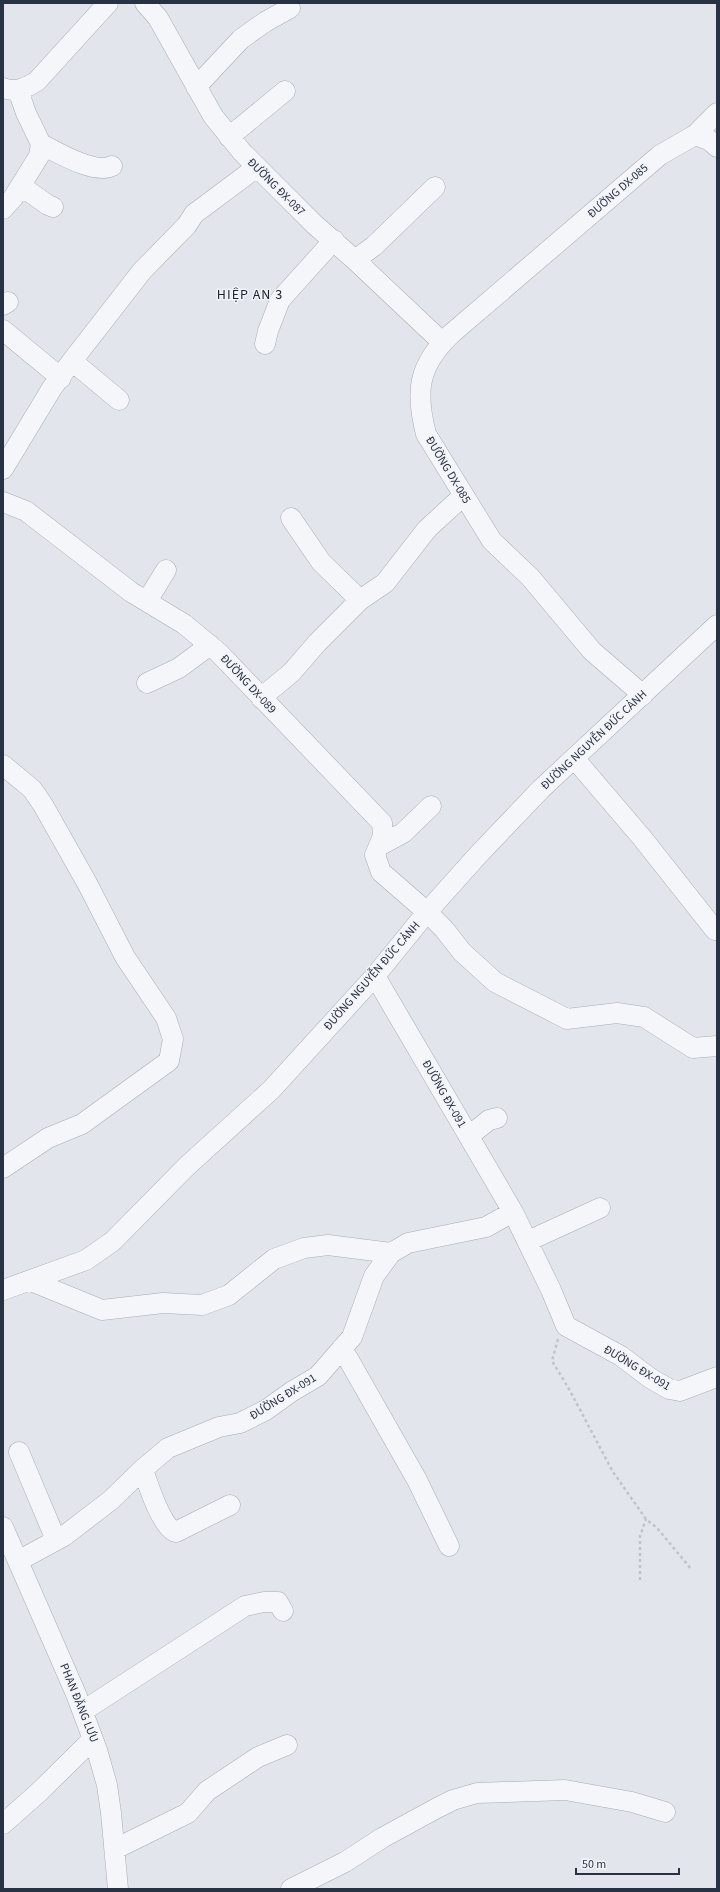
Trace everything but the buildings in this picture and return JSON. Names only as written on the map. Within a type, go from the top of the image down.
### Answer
[{"type":"street","points":[[3,209],[21,186],[39,156],[41,144],[26,113],[9,94],[25,88],[37,81],[108,3]]},
{"type":"street","name":"ĐƯỜNG ĐX-087","points":[[145,3],[158,18],[196,88],[213,116],[229,137],[289,200],[334,240],[442,342]]},
{"type":"street","points":[[196,88],[242,39],[265,22],[290,8]]},
{"type":"street","points":[[229,137],[285,91]]},
{"type":"street","name":"ĐƯỜNG DX-085","points":[[643,695],[592,652],[530,578],[492,541],[426,434],[421,415],[420,386],[424,370],[442,342],[660,155],[695,135],[717,114]]},
{"type":"street","points":[[695,135],[709,140],[717,148]]},
{"type":"street","points":[[41,144],[69,158],[98,168],[112,166]]},
{"type":"street","points":[[3,469],[52,388],[142,271],[187,225],[194,214],[256,167]]},
{"type":"street","points":[[21,186],[53,207]]},
{"type":"street","points":[[355,260],[374,246],[435,187]]},
{"type":"street","points":[[265,344],[268,331],[280,300],[334,240]]},
{"type":"street","points":[[3,330],[61,378]]},
{"type":"street","points":[[72,361],[119,400]]},
{"type":"street","points":[[262,699],[292,672],[317,643],[360,600],[385,583],[427,529],[463,496]]},
{"type":"street","name":"ĐƯỜNG DX-089","points":[[3,502],[26,511],[124,588],[184,624],[219,653],[382,823],[383,836],[375,855],[381,872],[427,912],[444,929],[462,952],[495,982],[567,1019],[617,1013],[644,1017],[693,1048],[717,1046]]},
{"type":"street","points":[[291,518],[321,562],[360,600]]},
{"type":"street","points":[[149,603],[152,593],[166,570]]},
{"type":"street","name":"ĐƯỜNG NGUYỄN ĐỨC CẢNH","points":[[3,1290],[86,1260],[113,1241],[186,1166],[271,1090],[375,976],[427,912],[541,789],[717,625]]},
{"type":"street","points":[[147,683],[179,668],[210,645]]},
{"type":"street","points":[[574,758],[643,839],[715,930]]},
{"type":"street","points":[[3,765],[32,789],[43,805],[87,882],[125,957],[166,1018],[173,1039],[169,1061],[82,1124],[48,1138],[3,1168]]},
{"type":"street","points":[[378,846],[403,833],[431,806]]},
{"type":"street","name":"ĐƯỜNG ĐX-091","points":[[375,976],[513,1212],[528,1241],[566,1326],[621,1356],[650,1378],[669,1389],[680,1391],[717,1377]]},
{"type":"street","points":[[469,1136],[489,1120],[497,1118]]},
{"type":"street","points":[[528,1241],[600,1208]]},
{"type":"street","name":"ĐƯỜNG ĐX-091","points":[[12,1557],[56,1540],[111,1500],[143,1469],[168,1448],[219,1427],[240,1423],[266,1410],[291,1392],[318,1376],[352,1337],[374,1276],[391,1253],[408,1243],[415,1241],[486,1226],[513,1212]]},
{"type":"street","points":[[31,1281],[102,1310],[163,1303],[202,1304],[229,1295],[274,1259],[304,1248],[328,1245],[391,1253]]},
{"type":"street","points":[[342,1348],[417,1480],[449,1546]]},
{"type":"street","points":[[19,1452],[56,1540]]},
{"type":"street","points":[[143,1469],[159,1510],[173,1532],[176,1532],[230,1505]]},
{"type":"street","name":"PHAN ĐĂNG LƯU","points":[[3,1527],[12,1557],[83,1711],[93,1739],[107,1785],[115,1849],[118,1889]]},
{"type":"street","points":[[83,1711],[245,1606],[264,1602],[278,1602],[283,1611]]},
{"type":"street","points":[[3,1824],[38,1794],[93,1739]]},
{"type":"street","points":[[115,1849],[188,1813],[207,1791],[258,1757],[287,1745]]},
{"type":"street","points":[[291,1889],[345,1862],[382,1838],[437,1808],[454,1800],[477,1793],[565,1790],[632,1802],[665,1812]]},
{"type":"path","points":[[563,1319],[552,1361],[569,1389],[613,1472],[646,1519],[657,1528],[692,1570]]},
{"type":"path","points":[[640,1580],[640,1536],[646,1519]]},
{"type":"district","name":"HIỆP AN 3","points":[[250,295]]}]
